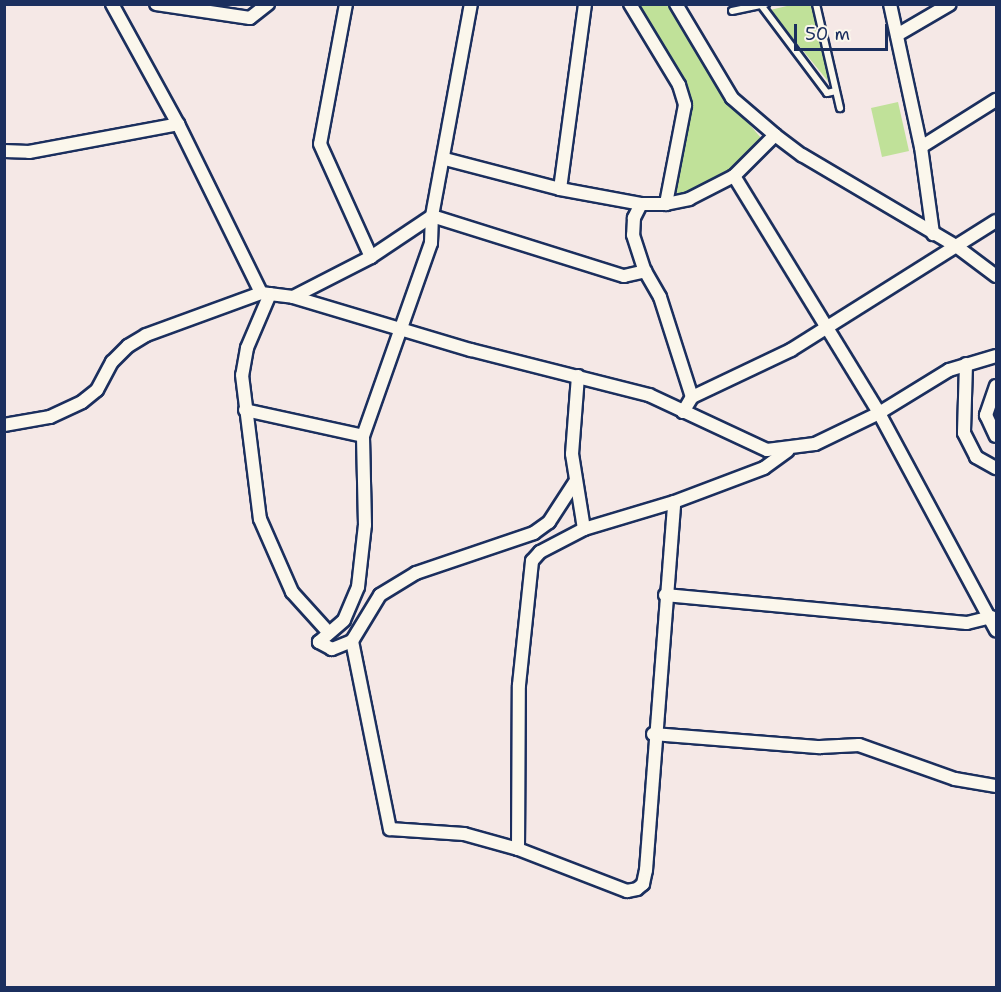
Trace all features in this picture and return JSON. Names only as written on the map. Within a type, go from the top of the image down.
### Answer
[{"type":"street","points":[[112,4],[265,294],[247,348],[242,375],[263,532],[292,592],[329,633]]},
{"type":"street","points":[[156,4],[250,18],[268,4]]},
{"type":"street","points":[[346,4],[320,144],[371,257]]},
{"type":"street","points":[[471,4],[454,84],[445,159],[432,216],[431,243],[363,436],[362,566],[344,620],[319,642],[324,648],[332,649],[352,641],[380,596],[416,573],[534,533],[549,522],[575,482]]},
{"type":"street","points":[[560,189],[585,4]]},
{"type":"street","points":[[630,4],[679,85],[685,105],[666,204]]},
{"type":"street","points":[[676,4],[732,98],[775,135],[802,155],[956,246],[996,276]]},
{"type":"street","points":[[890,4],[921,147],[933,234]]},
{"type":"street","points":[[897,35],[950,4]]},
{"type":"street","points":[[921,147],[996,100]]},
{"type":"street","points":[[4,151],[29,152],[177,124]]},
{"type":"street","points":[[445,159],[560,189],[641,204],[666,204],[689,199],[734,176],[775,135]]},
{"type":"street","points":[[734,176],[829,327],[879,413],[996,630]]},
{"type":"street","points":[[641,204],[634,218],[633,235],[645,271],[660,297],[692,397]]},
{"type":"street","points":[[293,297],[371,257],[432,216]]},
{"type":"street","points":[[432,216],[624,276],[645,271]]},
{"type":"street","points":[[682,412],[692,397],[829,327],[996,221]]},
{"type":"street","points":[[4,425],[50,417],[82,402],[98,390],[112,362],[128,346],[146,335],[265,294],[293,297],[401,330],[649,395],[752,446],[787,451],[815,444],[879,413],[949,370],[996,356]]},
{"type":"street","points":[[966,364],[964,434],[976,456],[996,468]]},
{"type":"street","points":[[578,376],[572,454],[584,529]]},
{"type":"street","points":[[996,386],[986,415],[996,436]]},
{"type":"street","points":[[245,410],[363,436]]},
{"type":"street","points":[[518,849],[519,685],[532,561],[540,552],[584,529],[674,502],[764,468],[787,451]]},
{"type":"street","points":[[352,641],[390,829],[464,834],[518,849],[627,891],[637,889],[643,884],[646,870],[654,734],[674,502]]},
{"type":"street","points":[[665,595],[968,623],[991,617]]},
{"type":"street","points":[[654,734],[820,747],[859,745],[955,779],[996,786]]},
{"type":"lane","points":[[816,4],[840,108]]},
{"type":"lane","points":[[732,11],[764,5],[827,93],[836,91]]},
{"type":"green space","points":[[637,5],[672,5],[730,101],[761,138],[758,147],[711,183],[680,197],[674,187],[691,108],[690,97]]},
{"type":"green space","points":[[791,5],[812,5],[831,85],[770,10]]},
{"type":"green space","points":[[898,102],[909,151],[882,157],[871,108]]}]
